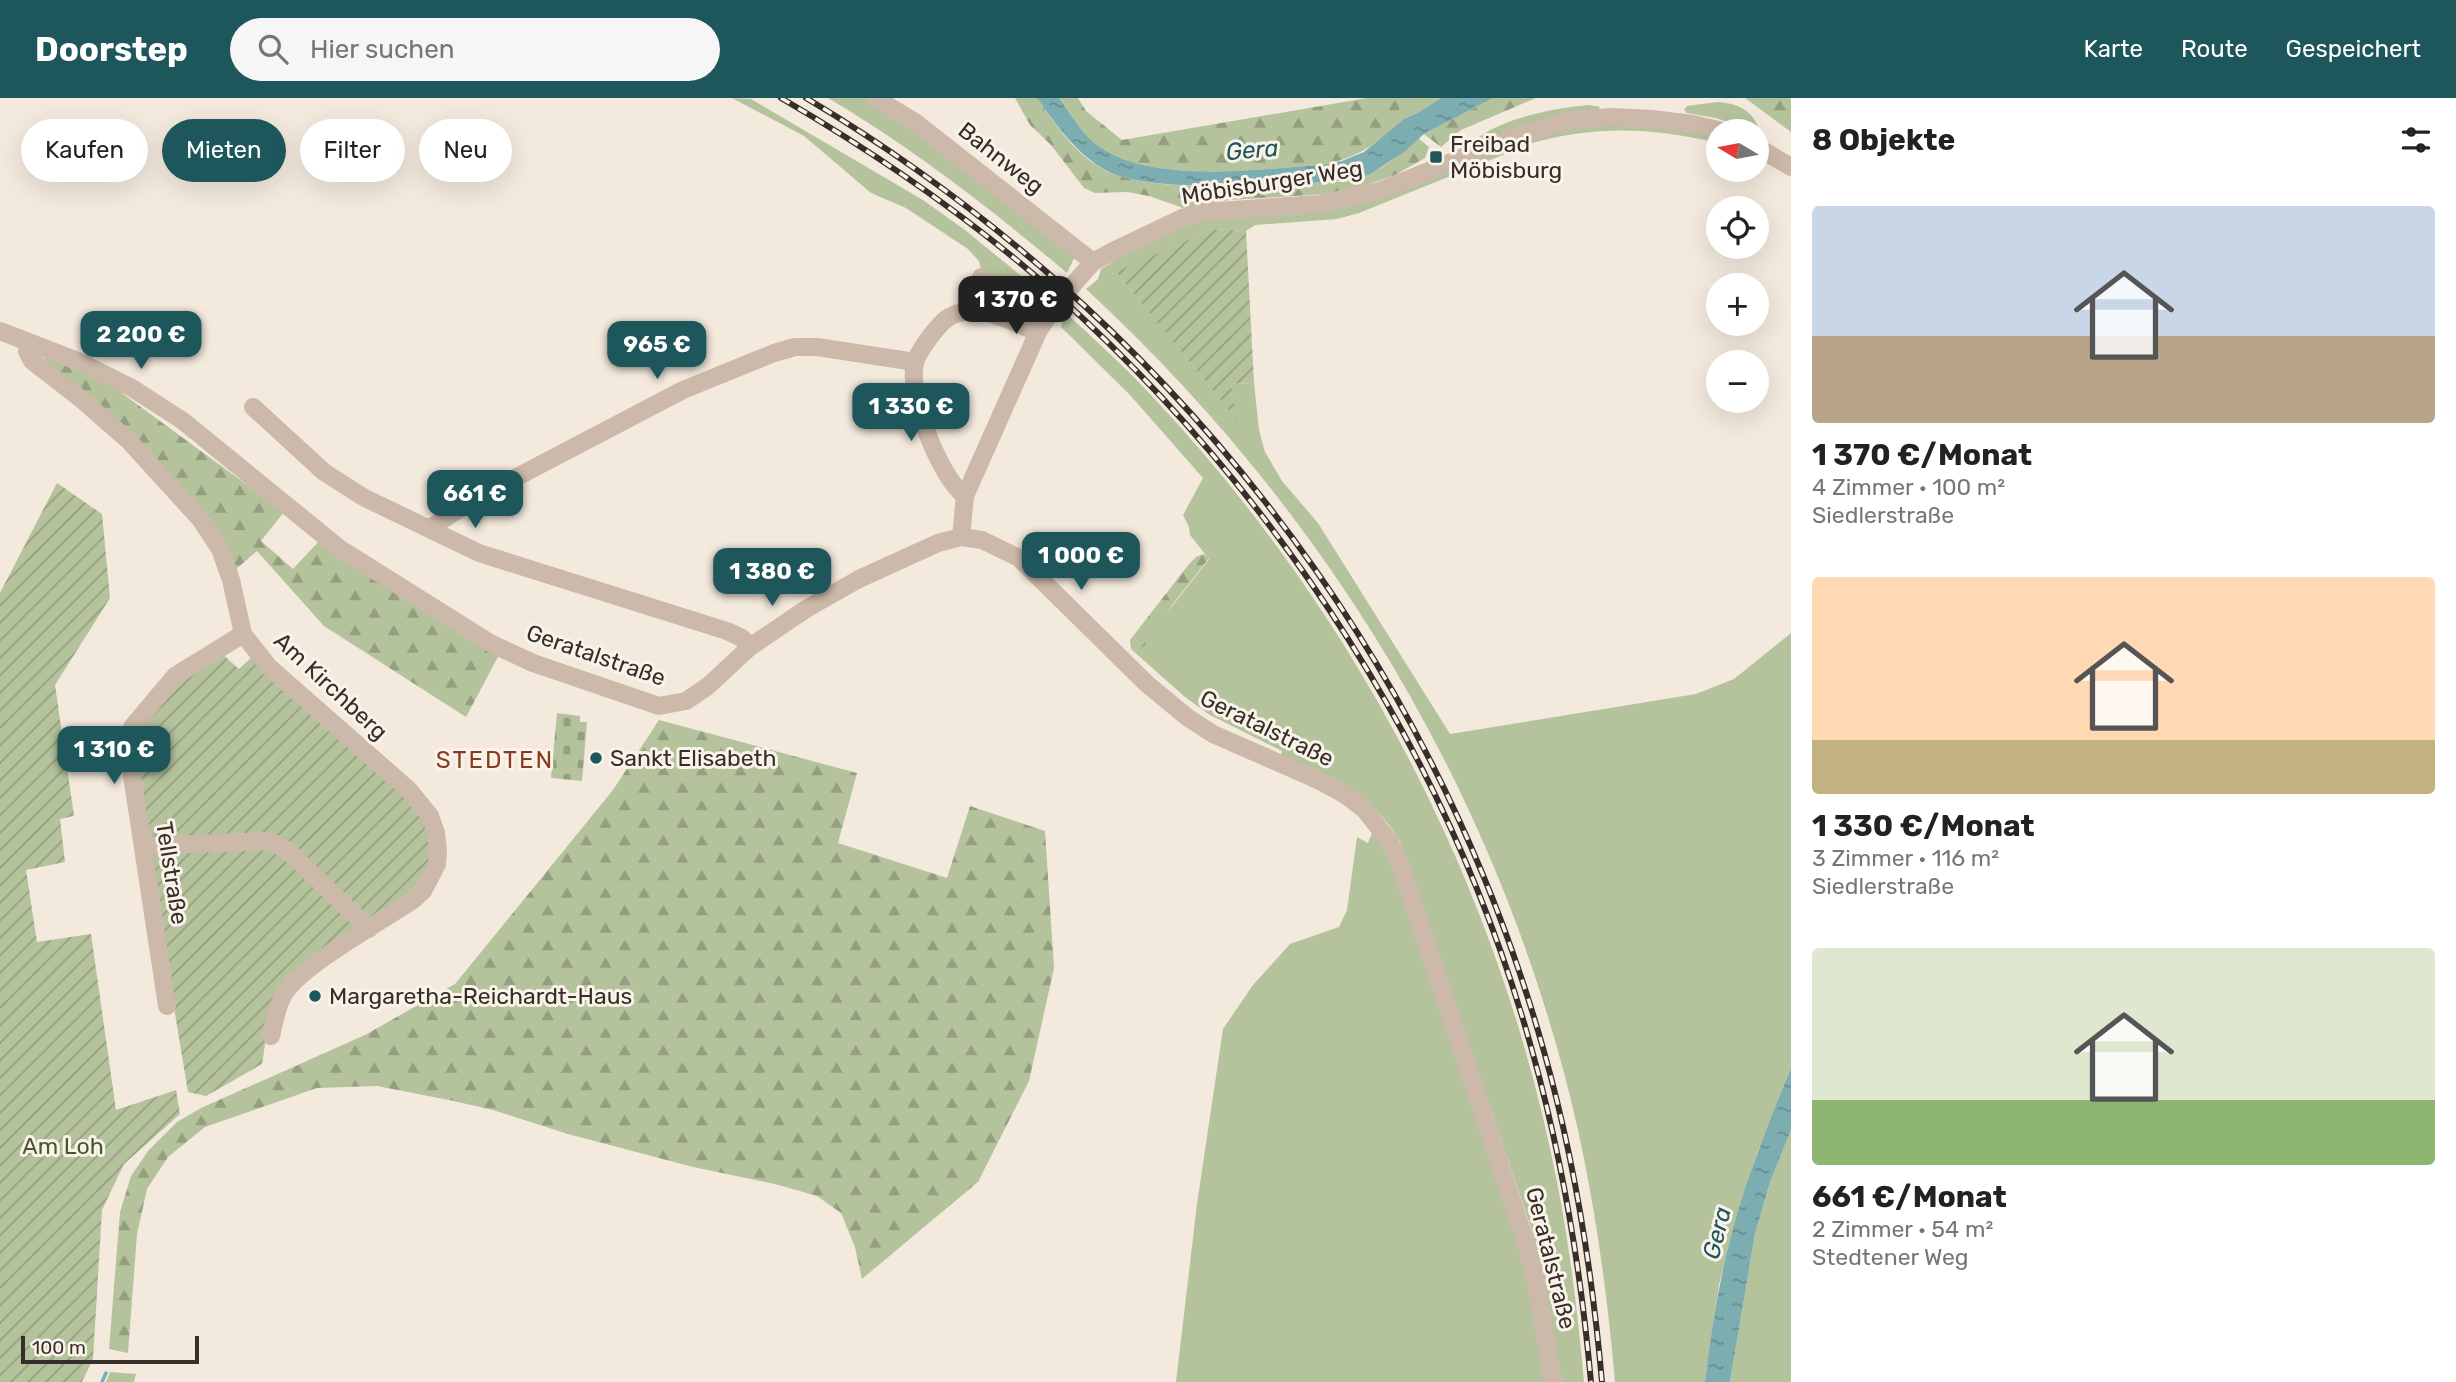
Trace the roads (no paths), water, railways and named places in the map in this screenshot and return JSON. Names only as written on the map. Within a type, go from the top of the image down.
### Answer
[{"type":"street","name":"Bahnweg","points":[[875,98],[915,122],[1093,262]]},
{"type":"street","name":"Möbisburger Weg","points":[[961,537],[965,496],[1038,332],[1056,304],[1093,262],[1182,218],[1230,209],[1319,204],[1379,191],[1505,139],[1572,120],[1611,117],[1652,119],[1706,127]]},
{"type":"street","points":[[1769,153],[1791,167]]},
{"type":"street","points":[[981,277],[981,311]]},
{"type":"street","points":[[965,496],[957,490],[931,442],[915,384],[915,362],[944,320],[959,313],[981,311],[1038,332]]},
{"type":"street","name":"Geratalstraße","points":[[0,331],[80,362],[132,388],[183,421],[340,548],[492,644],[533,663],[659,706],[686,701],[708,686],[750,647],[806,609],[859,579],[938,543],[961,537],[982,540],[1019,558],[1139,676],[1187,717],[1213,734],[1344,794],[1364,809],[1395,851],[1513,1202],[1534,1273],[1553,1382]]},
{"type":"street","name":"Am Kirchberg","points":[[28,342],[27,351],[32,361],[129,441],[201,520],[220,549],[231,580],[243,634],[269,667],[410,790],[430,816],[436,833],[438,850],[431,878],[423,891],[322,960],[291,985],[284,995],[271,1036]]},
{"type":"street","points":[[430,528],[475,499],[683,390],[774,353],[795,347],[817,347],[915,362]]},
{"type":"street","points":[[253,407],[324,472],[363,497],[479,553],[727,631],[742,638],[750,647]]},
{"type":"street","name":"Tellstraße","points":[[167,1006],[128,749],[132,727],[175,676],[243,634]]},
{"type":"street","points":[[143,846],[269,841],[287,850],[369,929]]},
{"type":"water","points":[[1037,98],[1059,98],[1088,137],[1122,159],[1177,170],[1238,171],[1342,161],[1364,152],[1404,119],[1441,98],[1493,98],[1424,134],[1404,152],[1358,179],[1302,184],[1192,186],[1129,178],[1107,171],[1077,148]]},
{"type":"water","points":[[1791,1068],[1791,1130],[1770,1182],[1755,1234],[1730,1382],[1705,1382],[1718,1292],[1736,1218]]},
{"type":"waterway","points":[[102,1382],[106,1373]]},
{"type":"railway","points":[[781,98],[922,188],[989,238],[1053,291],[1135,370],[1212,455],[1283,544],[1348,638],[1405,737],[1456,839],[1498,945],[1533,1054],[1562,1176],[1582,1299],[1591,1382]]},
{"type":"railway","points":[[806,98],[935,183],[1055,280],[1166,386],[1266,502],[1354,628],[1430,761],[1493,901],[1543,1048],[1573,1172],[1593,1297],[1602,1382]]},
{"type":"place","name":"Freibad Möbisburg","points":[[1436,157]]},
{"type":"place","name":"Sankt Elisabeth","points":[[596,758]]},
{"type":"place","name":"Margaretha-Reichardt-Haus","points":[[315,996]]},
{"type":"district","name":"STEDTEN","points":[[495,760]]},
{"type":"water label","name":"Gera","points":[[1252,150]]},
{"type":"water label","name":"Gera","points":[[1717,1233]]},
{"type":"park label","name":"Am Loh","points":[[63,1146]]}]
